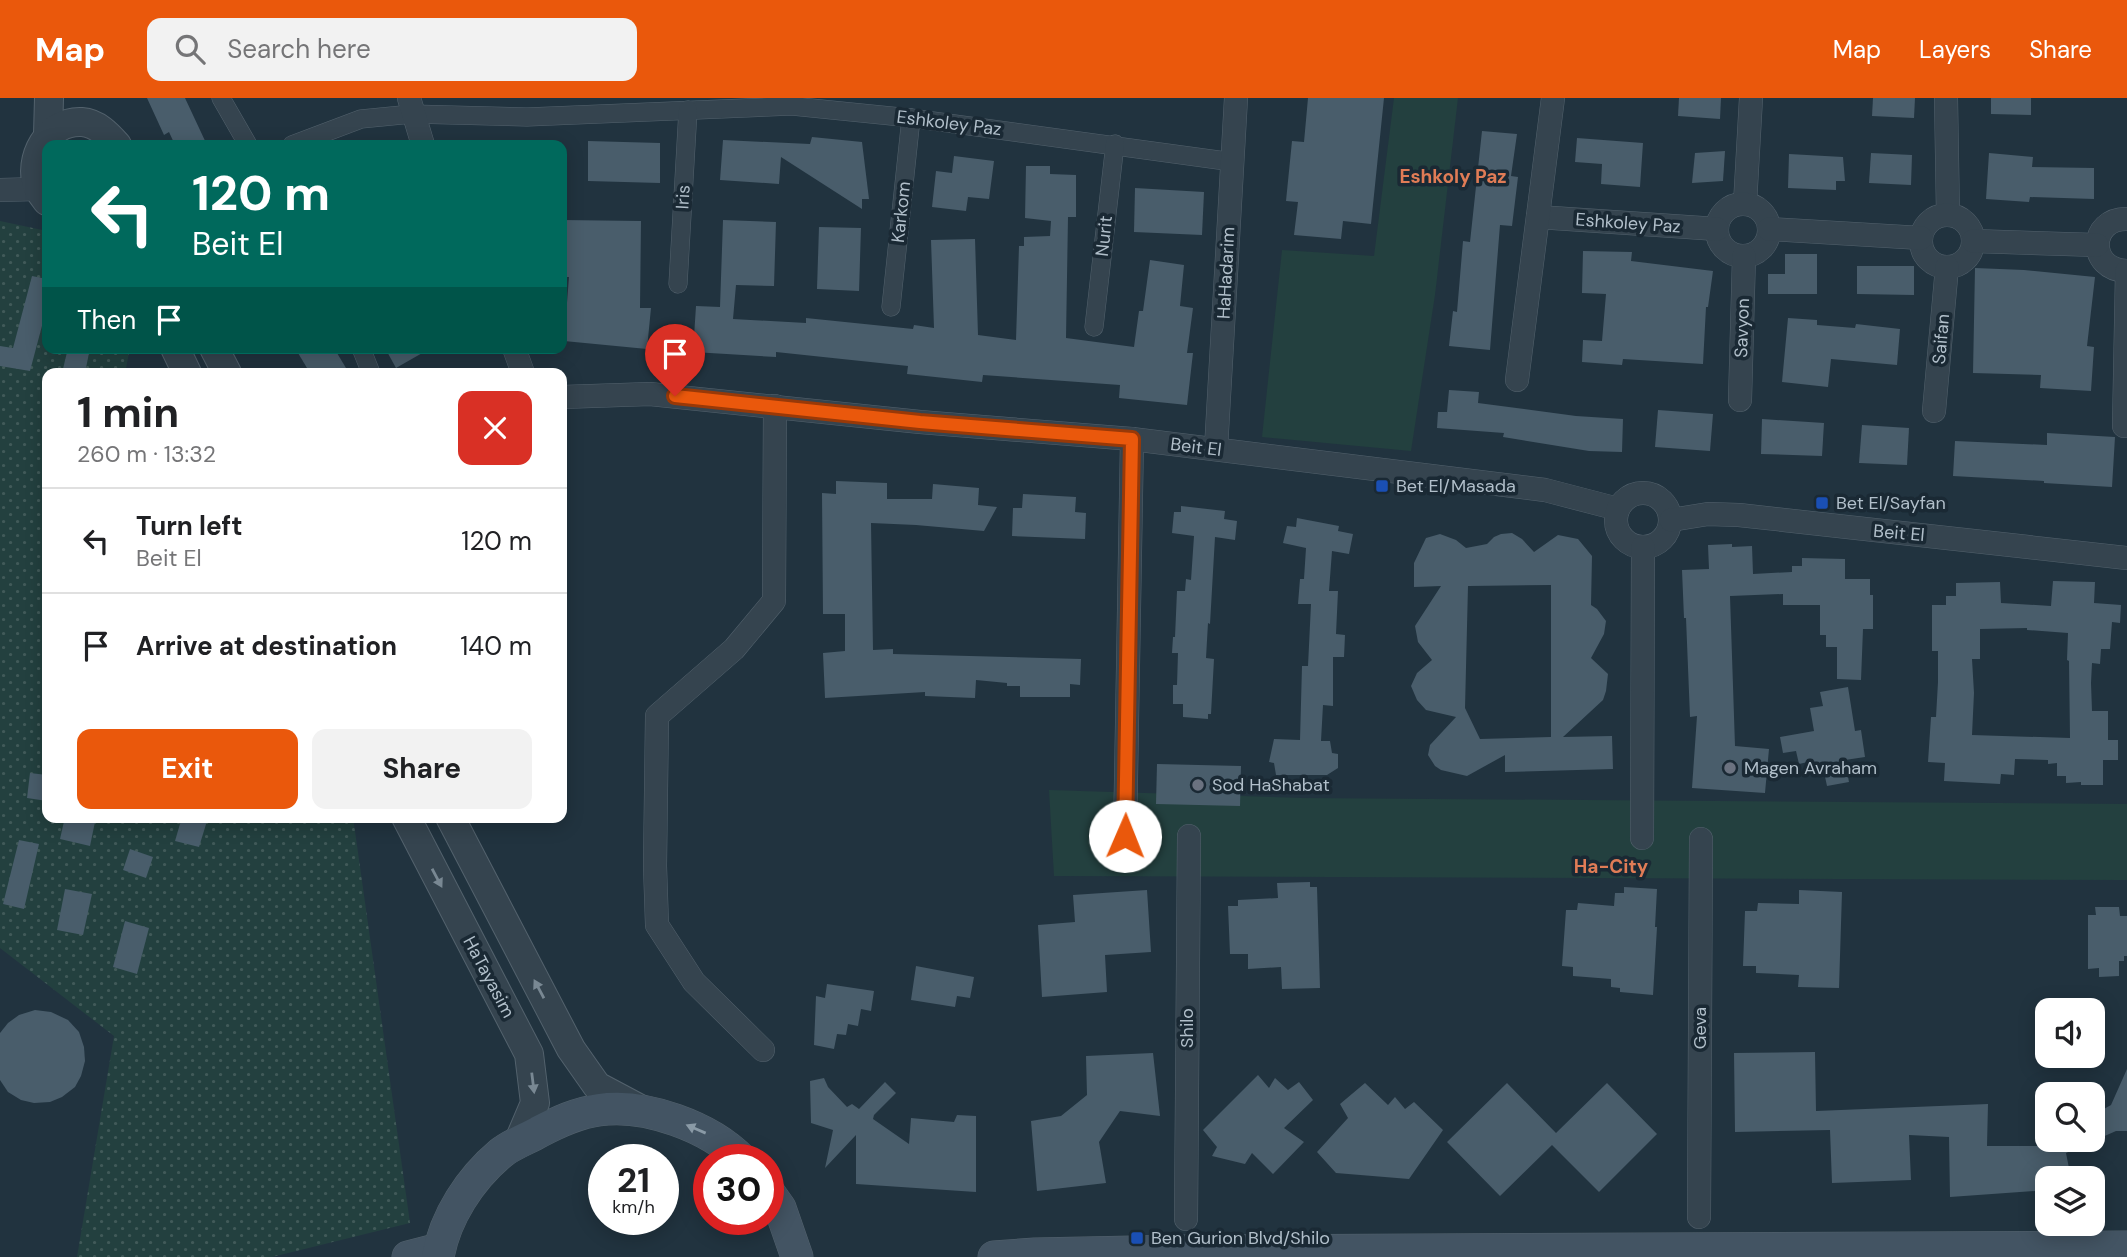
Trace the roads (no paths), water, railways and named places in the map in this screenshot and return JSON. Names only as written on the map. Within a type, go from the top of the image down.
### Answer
[{"type":"main road","points":[[408,1257],[439,1253],[456,1207],[478,1175],[503,1151],[577,1115],[601,1110],[644,1111],[673,1119],[706,1133],[722,1144]]},
{"type":"main road","points":[[784,1220],[797,1257]]},
{"type":"main road","points":[[994,1257],[1182,1251],[2127,1247]]},
{"type":"street","points":[[48,98],[48,135]]},
{"type":"street","points":[[88,98],[107,136]]},
{"type":"street","points":[[221,98],[245,140]]},
{"type":"street","name":"HaHadarim","points":[[1216,449],[1236,98]]},
{"type":"street","points":[[1517,380],[1553,98]]},
{"type":"street","points":[[1745,204],[1751,98]]},
{"type":"street","points":[[1946,98],[1948,215]]},
{"type":"street","name":"Eshkoley Paz","points":[[305,140],[361,119],[411,106],[527,117],[793,102],[1233,162]]},
{"type":"street","points":[[411,106],[421,140]]},
{"type":"street","name":"Iris","points":[[678,284],[688,110]]},
{"type":"street","name":"Karkom","points":[[891,307],[911,118]]},
{"type":"street","points":[[45,140],[48,135],[66,125],[82,122],[107,136]]},
{"type":"street","points":[[42,144],[35,172],[42,192]]},
{"type":"street","name":"Nurit","points":[[1094,327],[1115,144]]},
{"type":"street","points":[[0,190],[42,195]]},
{"type":"street","points":[[1745,204],[1759,209],[1768,222],[1769,229],[1768,237],[1759,250],[1744,256],[1728,251],[1722,245],[1717,229],[1723,213],[1737,205],[1745,204]]},
{"type":"street","points":[[1948,215],[1963,220],[1972,233],[1973,241],[1968,256],[1962,262],[1947,267],[1938,265],[1925,255],[1921,238],[1933,219],[1948,215]]},
{"type":"street","name":"Eshkoley Paz","points":[[1538,217],[1717,229]]},
{"type":"street","points":[[2124,426],[2127,271],[2109,267],[2099,253],[2098,237],[2113,221],[2127,219]]},
{"type":"street","points":[[1769,229],[1921,238]]},
{"type":"street","points":[[1973,241],[2098,245]]},
{"type":"street","name":"Savyon","points":[[1740,400],[1744,256]]},
{"type":"street","name":"Saifan","points":[[1934,411],[1947,267]]},
{"type":"street","name":"Beit El","points":[[567,397],[650,394],[920,422],[1132,439],[1545,490],[1618,509]]},
{"type":"street","points":[[763,1050],[694,982],[657,925],[657,716],[733,649],[774,601],[775,406]]},
{"type":"street","points":[[1125,836],[1132,439]]},
{"type":"street","points":[[1639,493],[1657,496],[1665,502],[1671,520],[1659,542],[1643,547],[1626,542],[1616,527],[1618,509],[1623,501],[1639,493]]},
{"type":"street","name":"Beit El","points":[[1671,520],[1709,514],[1739,514],[2127,558]]},
{"type":"street","points":[[1642,838],[1643,547]]},
{"type":"street","name":"HaTayasim","points":[[409,823],[529,1054],[535,1103],[518,1143]]},
{"type":"street","points":[[453,823],[571,1049],[597,1086],[644,1111]]},
{"type":"street","name":"Shilo","points":[[1186,1219],[1189,836]]},
{"type":"street","name":"Geva","points":[[1699,1217],[1701,839]]},
{"type":"place","name":"Bet El/Masada","points":[[1382,486]]},
{"type":"place","name":"Bet El/Sayfan","points":[[1822,503]]},
{"type":"place","name":"Magen Avraham","points":[[1730,768]]},
{"type":"place","name":"Sod HaShabat","points":[[1198,785]]},
{"type":"place","name":"Ben Gurion Blvd/Shilo","points":[[1137,1238]]},
{"type":"district","name":"Eshkoly Paz","points":[[1453,176]]},
{"type":"district","name":"Ha-City","points":[[1611,866]]}]
